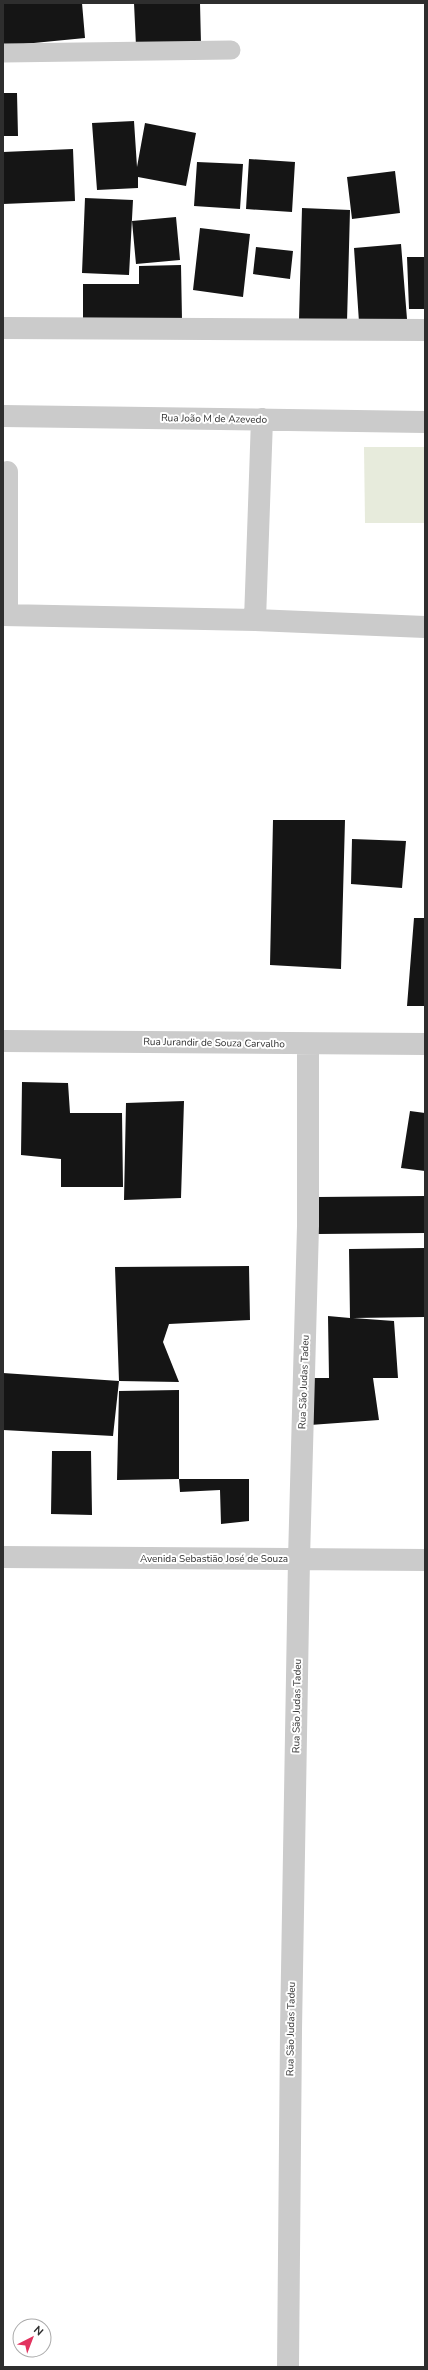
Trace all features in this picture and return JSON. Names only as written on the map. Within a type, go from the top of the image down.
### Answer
[{"type":"street","points":[[3,328],[425,330]]},
{"type":"street","name":"Rua João M de Azevedo","points":[[3,416],[425,422]]},
{"type":"street","points":[[255,620],[262,419]]},
{"type":"street","points":[[7,472],[5,615],[255,620],[425,626]]},
{"type":"street","name":"Rua Jurandir de Souza Carvalho","points":[[3,1041],[425,1044]]},
{"type":"street","name":"Rua São Judas Tadeu","points":[[288,2367],[291,2030],[299,1559],[308,1226],[308,1044]]},
{"type":"street","name":"Avenida Sebastião José de Souza","points":[[3,1557],[425,1560]]},
{"type":"lane","points":[[3,53],[231,50]]},
{"type":"shaded area","points":[[364,447],[425,447],[425,523],[365,523]]},
{"type":"building","points":[[3,3],[82,3],[85,38],[3,46]]},
{"type":"building","points":[[134,3],[200,3],[201,44],[136,46]]},
{"type":"building","points":[[3,93],[17,93],[18,136],[3,136]]},
{"type":"building","points":[[134,121],[137,167],[145,123],[196,133],[186,186],[138,177],[138,188],[97,190],[92,123]]},
{"type":"building","points":[[73,149],[75,201],[3,204],[3,152]]},
{"type":"building","points":[[249,159],[295,162],[292,212],[246,209]]},
{"type":"building","points":[[197,162],[243,164],[240,209],[194,206]]},
{"type":"building","points":[[395,171],[400,213],[352,219],[347,177]]},
{"type":"building","points":[[85,198],[133,200],[129,275],[82,273]]},
{"type":"building","points":[[302,208],[350,210],[347,322],[299,320]]},
{"type":"building","points":[[176,217],[180,260],[136,264],[132,221]]},
{"type":"building","points":[[200,228],[250,234],[243,297],[193,290]]},
{"type":"building","points":[[401,244],[407,319],[359,322],[354,248]]},
{"type":"building","points":[[256,247],[293,251],[290,279],[253,274]]},
{"type":"building","points":[[407,257],[425,257],[425,309],[409,309]]},
{"type":"building","points":[[181,265],[182,320],[83,320],[83,284],[139,284],[139,266]]},
{"type":"building","points":[[273,820],[345,820],[341,969],[270,965]]},
{"type":"building","points":[[352,839],[406,841],[402,888],[351,884]]},
{"type":"building","points":[[414,918],[425,918],[425,1006],[407,1006]]},
{"type":"building","points":[[22,1082],[68,1083],[70,1113],[122,1113],[123,1187],[61,1187],[61,1159],[21,1155]]},
{"type":"building","points":[[184,1101],[181,1198],[124,1200],[126,1103]]},
{"type":"building","points":[[410,1111],[425,1113],[425,1171],[401,1168]]},
{"type":"building","points":[[425,1196],[425,1233],[318,1234],[318,1197]]},
{"type":"building","points":[[425,1248],[425,1317],[353,1318],[394,1321],[398,1378],[373,1378],[379,1420],[310,1425],[309,1378],[329,1378],[328,1316],[350,1318],[349,1249]]},
{"type":"building","points":[[249,1266],[250,1320],[169,1324],[163,1342],[179,1382],[119,1381],[115,1267]]},
{"type":"building","points":[[3,1373],[119,1381],[113,1436],[3,1430]]},
{"type":"building","points":[[179,1390],[179,1479],[117,1480],[119,1391]]},
{"type":"building","points":[[52,1451],[91,1451],[92,1515],[51,1514]]},
{"type":"building","points":[[179,1479],[249,1479],[249,1521],[221,1524],[220,1490],[180,1492]]}]
